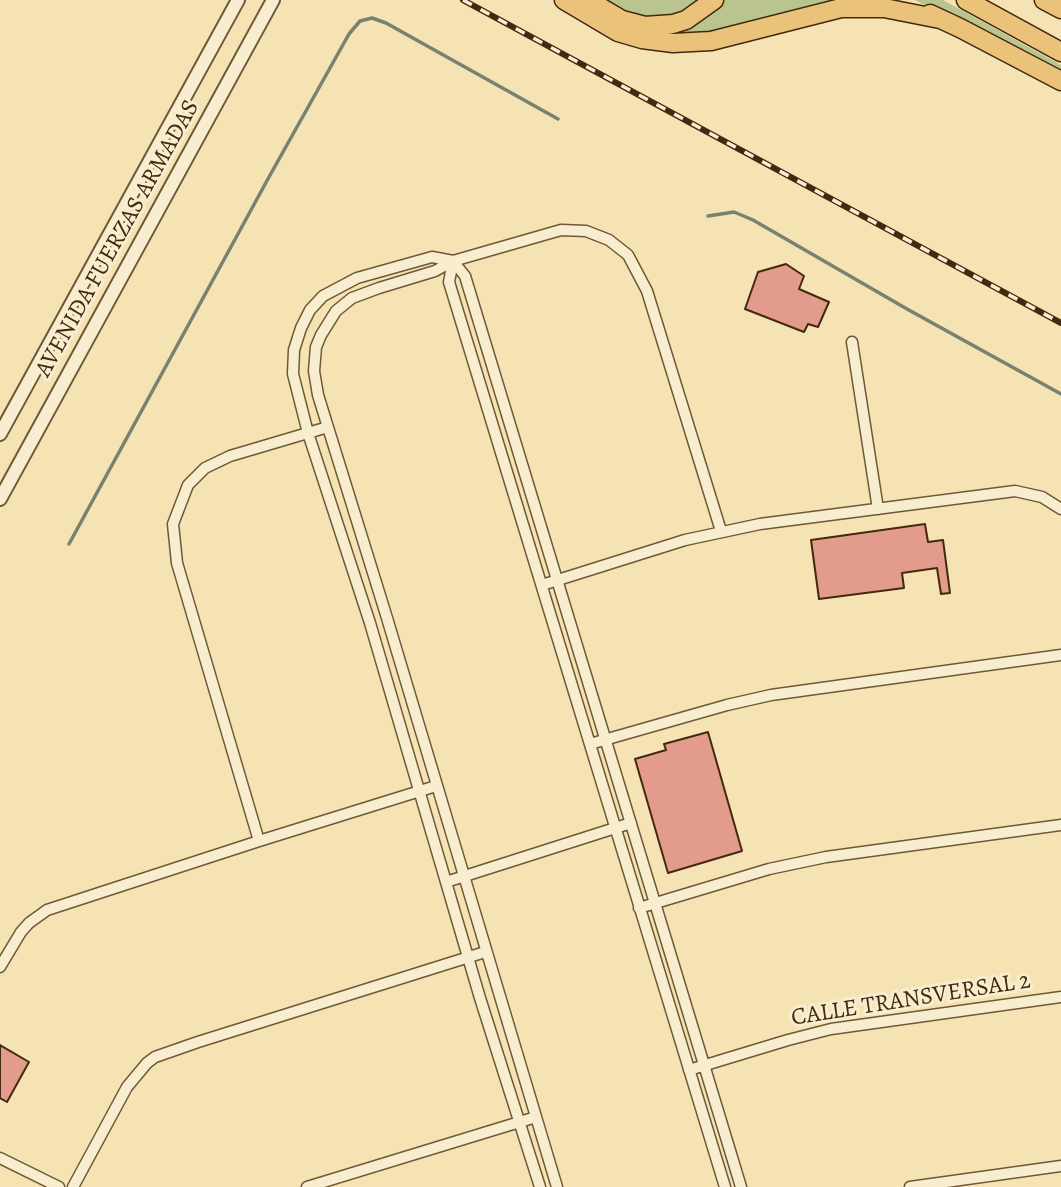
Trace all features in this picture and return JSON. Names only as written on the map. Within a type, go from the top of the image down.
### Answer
[{"type":"highway","points":[[564,0],[618,32],[642,39],[673,43],[711,41],[841,8],[884,8],[940,19]]},
{"type":"highway","points":[[588,0],[622,20],[652,26],[687,19],[714,0]]},
{"type":"highway","points":[[904,0],[1061,81]]},
{"type":"highway","points":[[965,0],[1061,52]]},
{"type":"highway","points":[[1044,0],[1061,9]]},
{"type":"street","name":"AVENIDA FUERZAS ARMADAS","points":[[0,434],[238,0]]},
{"type":"street","name":"AVENIDA FUERZAS ARMADAS","points":[[0,499],[272,0]]},
{"type":"street","points":[[557,1187],[315,383],[316,347],[336,311],[362,293],[435,271],[453,261],[561,230],[598,234],[619,246],[636,265],[648,291],[721,531]]},
{"type":"street","points":[[540,1187],[480,998],[370,623],[308,433],[293,374],[297,338],[305,319],[323,296],[357,278],[432,257],[453,261],[465,276],[741,1187]]},
{"type":"street","points":[[453,261],[449,282],[725,1187]]},
{"type":"street","points":[[357,278],[362,293]]},
{"type":"street","points":[[852,342],[878,509]]},
{"type":"street","points":[[259,841],[177,563],[173,524],[188,485],[205,468],[230,456],[328,426]]},
{"type":"street","points":[[542,585],[721,531],[1015,491],[1042,497],[1061,509]]},
{"type":"street","points":[[370,623],[387,618]]},
{"type":"street","points":[[590,744],[771,695],[1061,655]]},
{"type":"street","points":[[0,967],[29,922],[47,910],[436,786]]},
{"type":"street","points":[[446,882],[631,823]]},
{"type":"street","points":[[639,908],[769,869],[826,857],[1061,825]]},
{"type":"street","points":[[73,1187],[127,1087],[147,1063],[155,1058],[485,952]]},
{"type":"street","name":"CALLE TRANSVERSAL 2","points":[[689,1070],[831,1030],[1061,998]]},
{"type":"street","points":[[307,1187],[536,1117]]},
{"type":"street","points":[[0,1158],[59,1187]]},
{"type":"street","points":[[910,1187],[964,1183],[1061,1166]]},
{"type":"green space","points":[[598,0],[707,0],[684,15],[645,21]]},
{"type":"green space","points":[[722,0],[894,0],[902,4],[726,32],[674,37],[632,28]]},
{"type":"green space","points":[[915,0],[943,0],[1061,65],[1061,78]]},
{"type":"building","points":[[786,264],[804,276],[799,289],[829,302],[818,327],[808,324],[804,332],[745,309],[758,272]]},
{"type":"building","points":[[925,524],[928,542],[943,540],[950,593],[941,594],[937,568],[902,573],[904,588],[819,599],[811,540]]},
{"type":"building","points":[[708,732],[742,851],[668,873],[635,759],[666,750],[664,744]]},
{"type":"building","points":[[0,1045],[29,1062],[7,1102],[0,1098]]},
{"type":"waterway","points":[[69,544],[269,177],[349,34],[360,21],[372,18],[386,23],[558,119]]},
{"type":"waterway","points":[[708,216],[734,212],[753,220],[1061,394]]},
{"type":"railway","points":[[463,0],[1061,323]]}]
